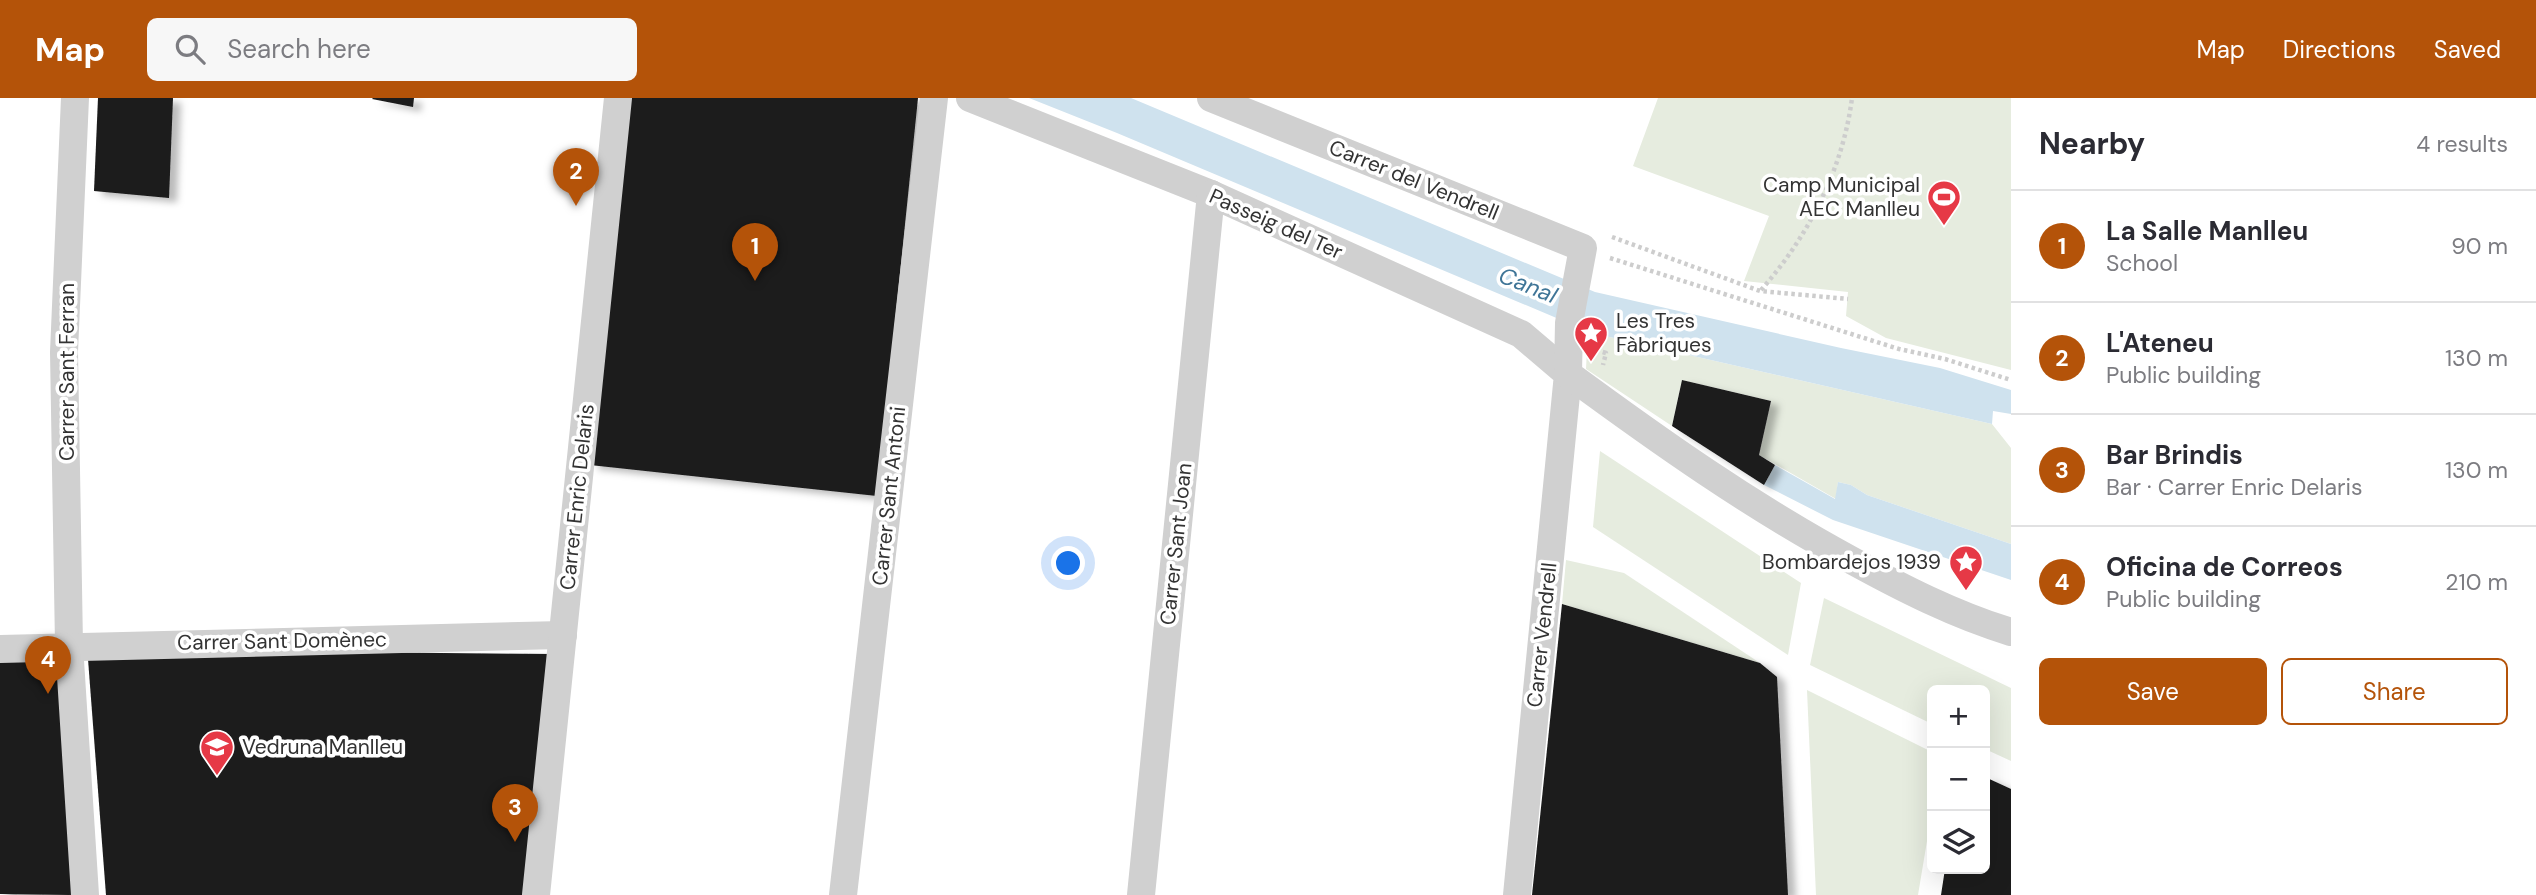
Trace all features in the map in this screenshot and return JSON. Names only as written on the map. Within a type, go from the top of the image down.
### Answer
[{"type":"street","name":"Carrer Sant Ferran","points":[[75,98],[64,352],[69,645],[85,895]]},
{"type":"street","name":"Carrer Enric Delaris","points":[[536,895],[618,98]]},
{"type":"street","name":"Carrer Sant Antoni","points":[[843,895],[934,98]]},
{"type":"street","name":"Passeig del Ter","points":[[970,98],[1211,194],[1521,334],[1568,374],[1693,465],[1787,526],[1901,587],[2011,632]]},
{"type":"street","name":"Carrer del Vendrell","points":[[1211,98],[1583,248],[1569,323],[1568,374]]},
{"type":"street","name":"Carrer Sant Joan","points":[[1141,895],[1211,194]]},
{"type":"street","name":"Carrer Vendrell","points":[[1517,895],[1568,374]]},
{"type":"street","name":"Carrer Sant Domènec","points":[[0,649],[69,645],[563,635]]},
{"type":"path","points":[[1760,291],[1799,242],[1823,194],[1840,158],[1852,98]]},
{"type":"path","points":[[1612,236],[1760,291],[1848,299]]},
{"type":"path","points":[[1606,257],[1899,349],[1945,359],[2011,380]]},
{"type":"shaded area","points":[[1658,98],[2011,98],[2011,370],[1886,338],[1846,316],[1848,292],[1744,281],[1769,216],[1633,166]]},
{"type":"shaded area","points":[[1592,333],[1992,424],[2011,448],[2011,544],[1867,495],[1851,485],[1838,482],[1836,499],[1759,455],[1771,401],[1682,380],[1672,426],[1586,369],[1587,349]]},
{"type":"shaded area","points":[[1600,451],[1801,583],[1788,655],[1593,527]]},
{"type":"shaded area","points":[[1566,560],[1624,573],[1760,663],[1562,604]]},
{"type":"shaded area","points":[[1824,598],[2011,688],[2011,761],[1990,751],[1990,685],[1927,685],[1927,722],[1810,665]]},
{"type":"shaded area","points":[[1807,690],[1927,750],[1927,841],[1918,895],[1816,895]]},
{"type":"water","name":"Canal","points":[[1029,98],[1131,98],[1595,292],[1940,368],[2011,390],[2011,414],[1993,411],[1992,424],[1592,333]]},
{"type":"water","points":[[1775,465],[1835,499],[1838,482],[1851,485],[1867,495],[2011,544],[2011,580],[1833,520],[1764,485]]},
{"type":"building","points":[[98,98],[173,98],[169,198],[94,191]]},
{"type":"building","points":[[414,98],[413,107],[372,99]]},
{"type":"building","points":[[630,98],[918,98],[877,496],[590,465]]},
{"type":"building","points":[[1682,380],[1771,401],[1759,455],[1775,465],[1764,485],[1672,426]]},
{"type":"building","points":[[1562,604],[1760,663],[1777,677],[1788,895],[1532,895]]},
{"type":"building","points":[[342,652],[553,654],[532,895],[106,895],[88,659]]},
{"type":"building","points":[[60,659],[72,895],[0,894],[0,662]]},
{"type":"building","points":[[1990,779],[2011,789],[2011,895],[1941,895],[1944,874],[1990,874]]},
{"type":"place","name":"L'Ateneu","points":[[576,206]]},
{"type":"place","name":"Camp Municipal AEC Manlleu","points":[[1944,227]]},
{"type":"place","name":"La Salle Manlleu","points":[[755,281]]},
{"type":"place","name":"Les Tres Fàbriques","points":[[1591,363]]},
{"type":"place","name":"Bombardejos 1939","points":[[1966,592]]},
{"type":"place","name":"Oficina de Correos","points":[[48,694]]},
{"type":"place","name":"Vedruna Manlleu","points":[[217,777]]},
{"type":"place","name":"Bar Brindis","points":[[515,842]]}]
